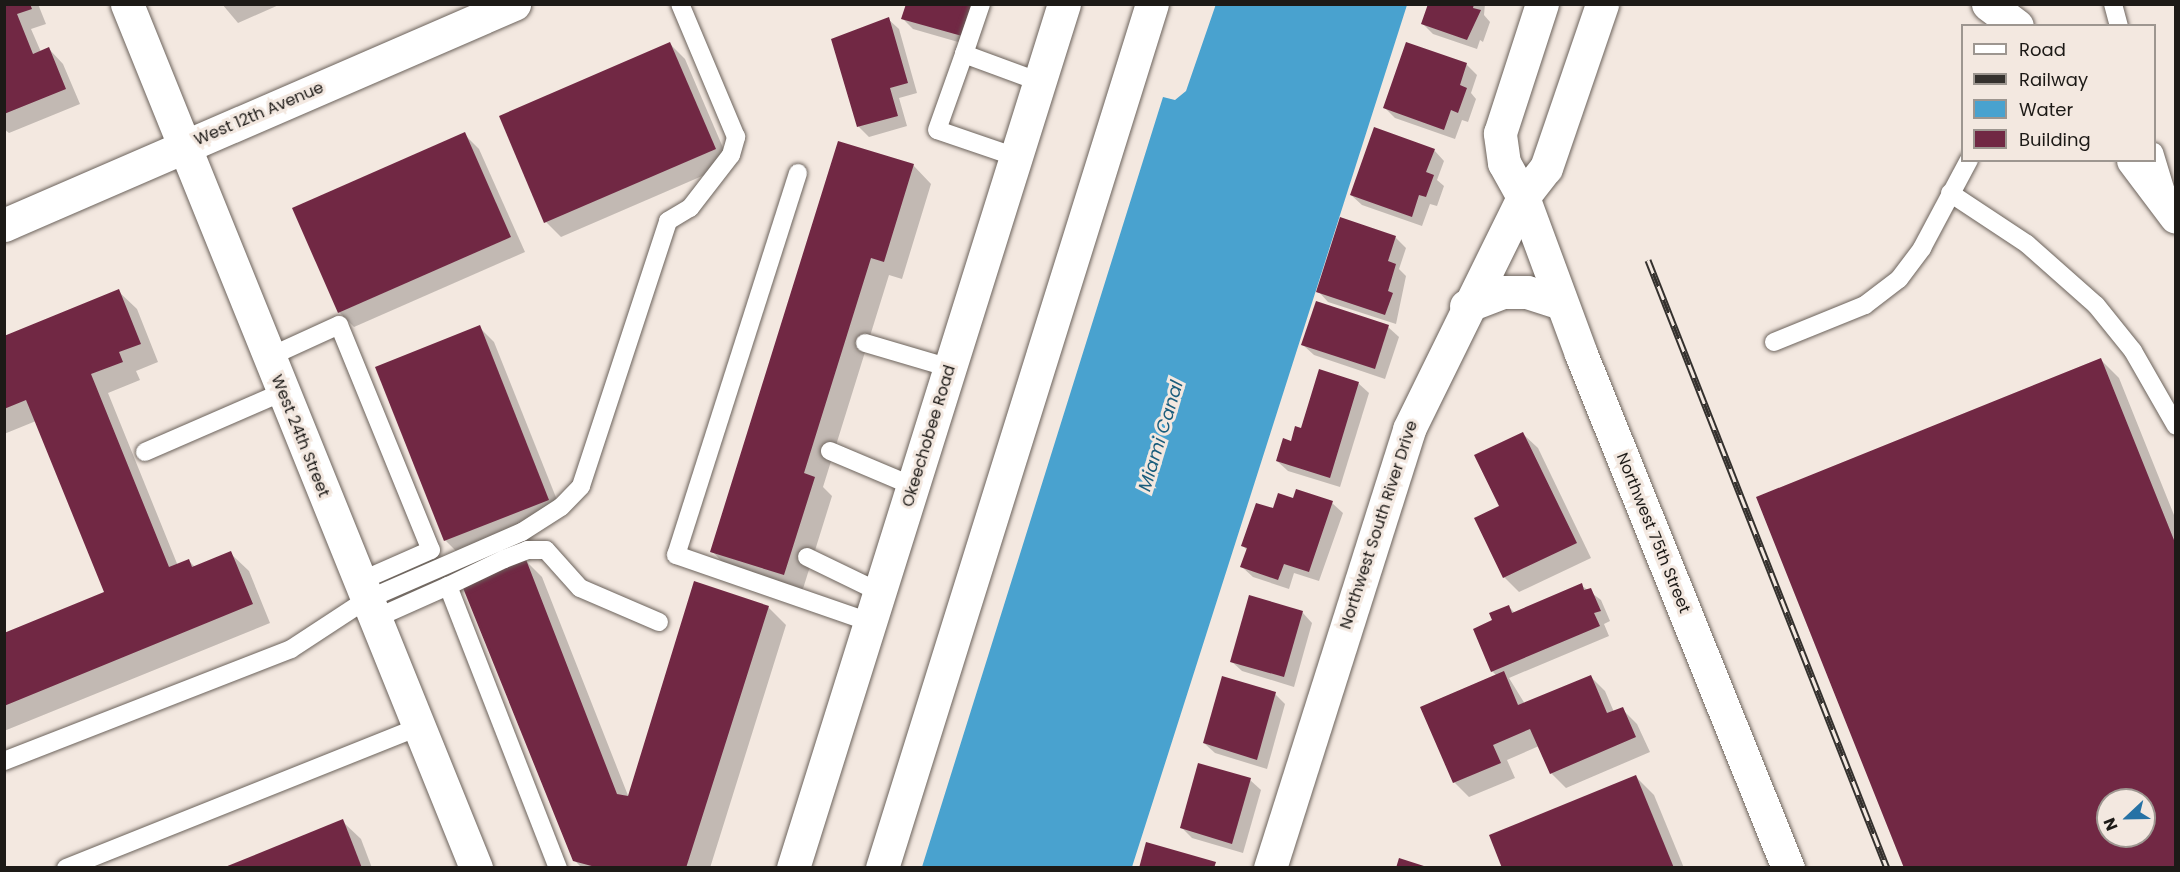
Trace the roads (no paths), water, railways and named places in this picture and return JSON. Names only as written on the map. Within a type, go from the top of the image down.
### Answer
[{"type":"main road","name":"West 24th Street","points":[[127,4],[366,600],[476,867]]},
{"type":"main road","name":"West 12th Avenue","points":[[4,225],[514,4]]},
{"type":"main road","name":"Okeechobee Road","points":[[793,867],[1064,4]]},
{"type":"main road","points":[[882,867],[1152,4]]},
{"type":"main road","points":[[1523,197],[1504,163],[1500,133],[1542,4]]},
{"type":"main road","name":"Northwest South River Drive","points":[[1270,867],[1409,429],[1466,306],[1523,197],[1546,168],[1602,4]]},
{"type":"main road","points":[[1988,4],[2014,24]]},
{"type":"main road","points":[[2135,162],[2172,211]]},
{"type":"main road","name":"Northwest 75th Street","points":[[1523,197],[1561,303],[1788,867]]},
{"type":"main road","points":[[1466,306],[1502,292],[1527,292],[1561,303]]},
{"type":"lane","points":[[366,600],[522,532],[561,507],[582,486],[668,221],[690,208],[731,155],[736,137],[680,4]]},
{"type":"lane","points":[[981,4],[937,130],[1016,157]]},
{"type":"lane","points":[[2113,4],[2118,24]]},
{"type":"lane","points":[[964,54],[1040,81]]},
{"type":"lane","points":[[2156,159],[2172,211]]},
{"type":"lane","points":[[1774,342],[1865,305],[1899,279],[1922,248],[1968,162]]},
{"type":"lane","points":[[798,173],[676,555],[875,607]]},
{"type":"lane","points":[[1950,193],[2027,244],[2096,305],[2133,351],[2175,426]]},
{"type":"lane","points":[[4,760],[291,648],[366,600],[431,550],[339,325],[268,357]]},
{"type":"lane","points":[[865,343],[950,368]]},
{"type":"lane","points":[[145,452],[283,392]]},
{"type":"lane","points":[[830,451],[913,486]]},
{"type":"lane","points":[[366,600],[448,586],[520,553],[546,550],[580,588],[659,622]]},
{"type":"lane","points":[[807,557],[875,607]]},
{"type":"lane","points":[[448,586],[558,867]]},
{"type":"lane","points":[[66,867],[418,727]]},
{"type":"water","name":"Miami Canal","points":[[1216,4],[1407,5],[1132,867],[922,867],[1163,97],[1175,100],[1186,91]]},
{"type":"railway","points":[[1648,260],[1887,868]]}]
